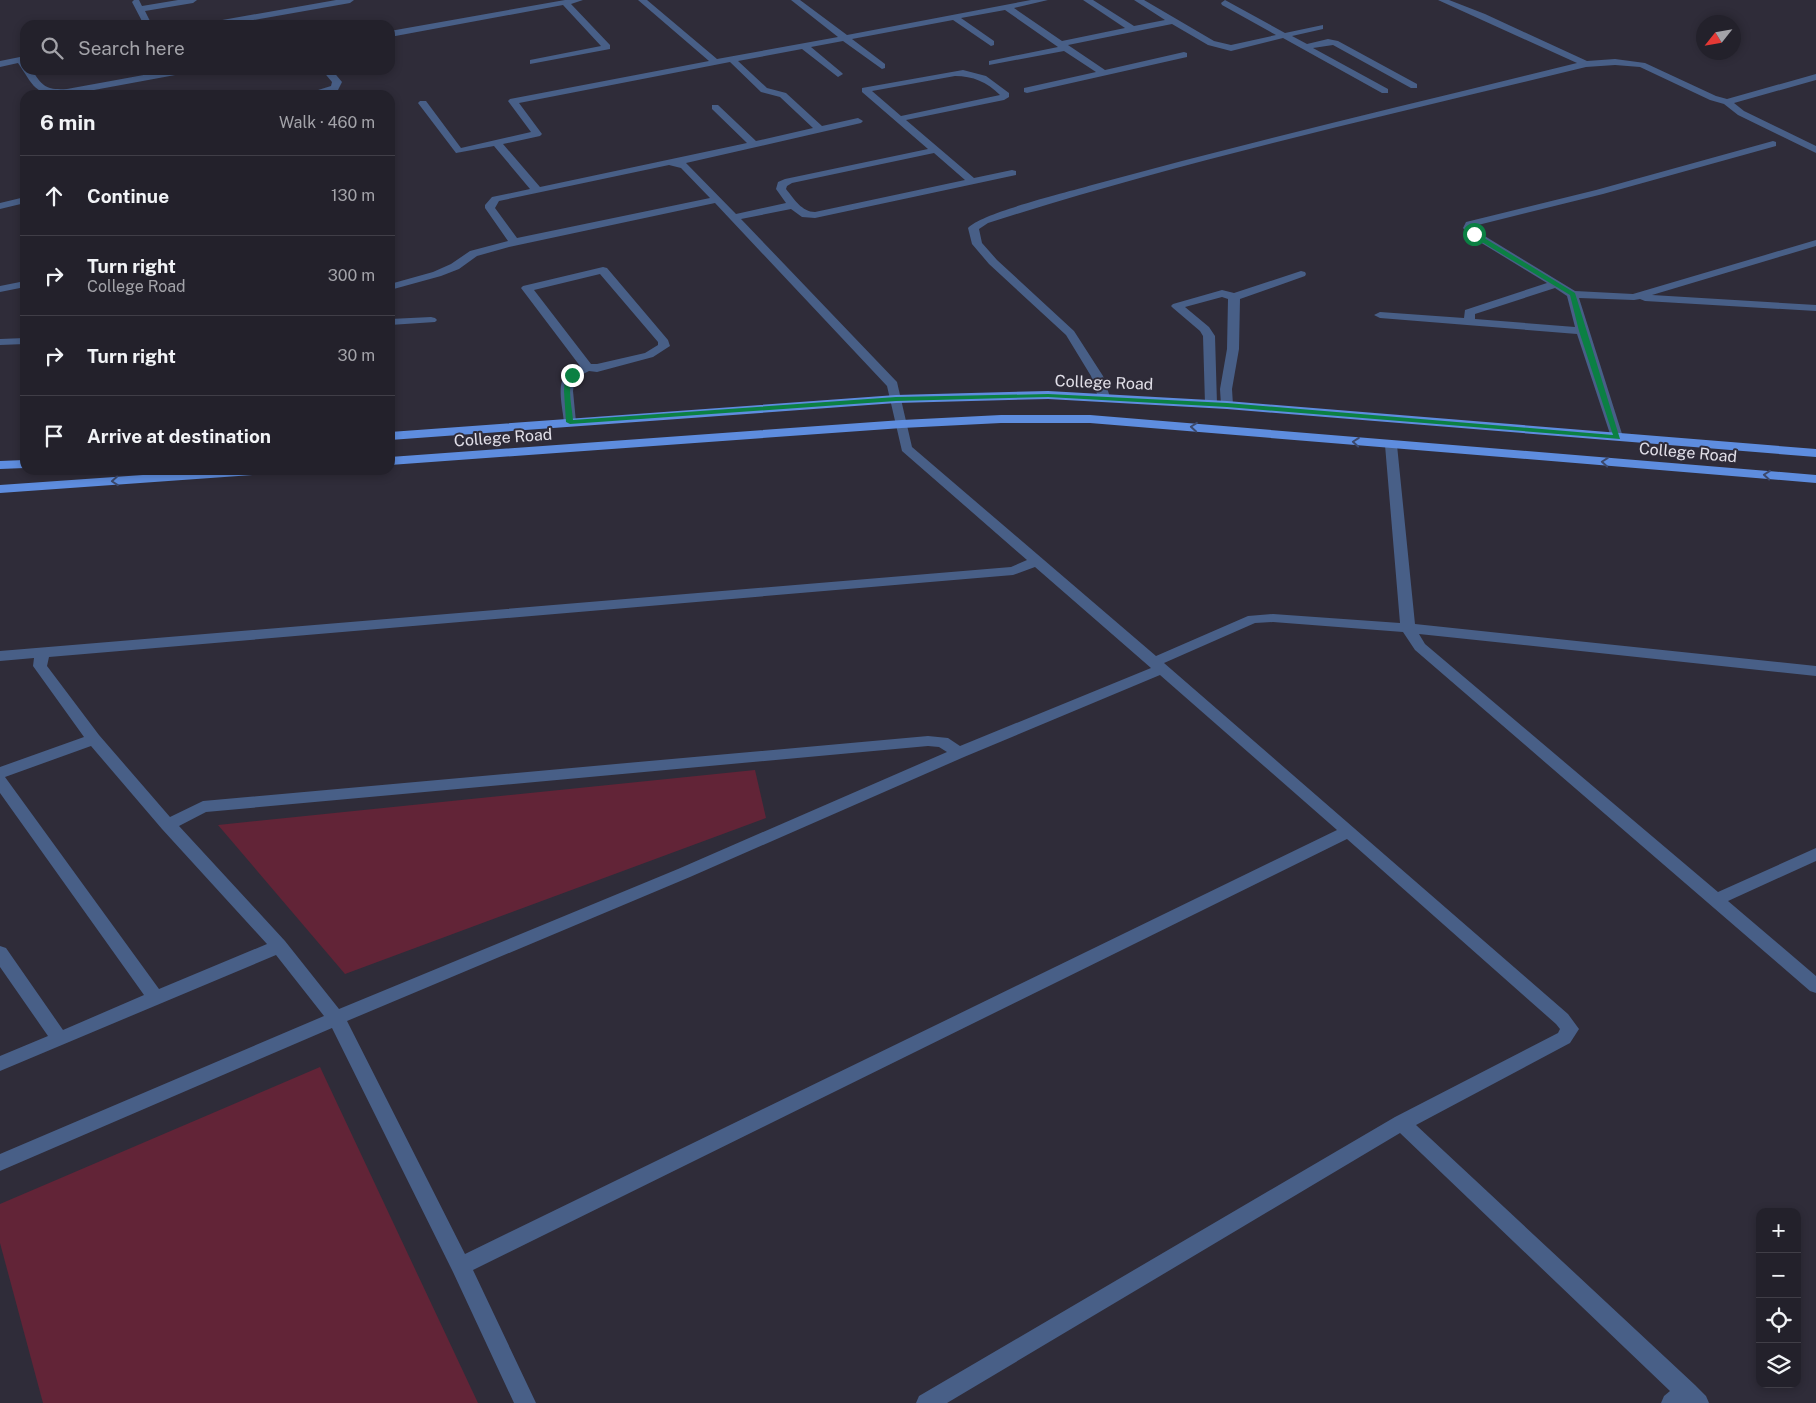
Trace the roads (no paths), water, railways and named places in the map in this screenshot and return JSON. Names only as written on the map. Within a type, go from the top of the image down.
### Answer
[{"type":"main road","name":"College Road","points":[[395,436],[896,399],[1019,396],[1104,397],[1227,405],[1816,453]]},
{"type":"main road","name":"College Road","points":[[395,461],[902,424],[1001,419],[1090,419],[1816,479]]},
{"type":"main road","points":[[1432,422],[1434,448]]},
{"type":"main road","points":[[0,465],[20,464]]},
{"type":"main road","points":[[0,489],[197,475]]},
{"type":"street","points":[[135,0],[145,20]]},
{"type":"street","points":[[139,9],[193,0]]},
{"type":"street","points":[[238,20],[350,0]]},
{"type":"street","points":[[395,33],[577,0]]},
{"type":"street","points":[[642,0],[715,62]]},
{"type":"street","points":[[797,0],[882,66]]},
{"type":"street","points":[[423,103],[459,151],[537,134],[513,100],[1044,0]]},
{"type":"street","points":[[1087,0],[1133,29]]},
{"type":"street","points":[[1138,0],[1211,43],[1223,47],[1231,48],[1320,27]]},
{"type":"street","points":[[1442,0],[1482,16],[1586,64]]},
{"type":"street","points":[[533,62],[607,47],[565,2]]},
{"type":"street","points":[[1226,3],[1385,91]]},
{"type":"street","points":[[1006,7],[1104,73]]},
{"type":"street","points":[[954,17],[991,43]]},
{"type":"street","points":[[992,63],[1172,21]]},
{"type":"street","points":[[1307,48],[1328,42],[1335,43],[1414,86]]},
{"type":"street","points":[[804,46],[838,74]]},
{"type":"street","points":[[1027,90],[1184,55]]},
{"type":"street","points":[[731,59],[764,90],[783,95],[821,130]]},
{"type":"street","points":[[1104,397],[1097,376],[1070,333],[993,262],[977,244],[972,228],[984,221],[1053,199],[1215,155],[1586,64],[1615,62],[1642,65],[1713,98],[1727,102],[1740,113],[1816,150]]},
{"type":"street","points":[[0,64],[20,64]]},
{"type":"street","points":[[899,119],[1001,98],[1006,95],[977,74],[966,73],[956,73],[865,90],[899,119],[936,150],[973,182]]},
{"type":"street","points":[[32,75],[42,90]]},
{"type":"street","points":[[77,90],[154,75]]},
{"type":"street","points":[[327,90],[335,88],[338,82],[332,75]]},
{"type":"street","points":[[1727,102],[1816,77]]},
{"type":"street","points":[[716,107],[753,144]]},
{"type":"street","points":[[515,242],[490,205],[496,199],[676,162],[858,121]]},
{"type":"street","points":[[496,143],[537,190]]},
{"type":"street","points":[[1773,144],[1599,192],[1470,224],[1468,228],[1474,234],[1572,294],[1816,308]]},
{"type":"street","points":[[936,150],[789,181],[782,184],[780,190],[793,205],[806,215],[815,216],[1012,173]]},
{"type":"street","points":[[676,162],[685,166],[893,385],[906,448],[1349,831],[1562,1019],[1570,1029],[1564,1038],[1402,1123],[927,1403]]},
{"type":"street","points":[[395,286],[441,273],[455,267],[467,256],[515,242],[716,200]]},
{"type":"street","points":[[0,206],[20,201]]},
{"type":"street","points":[[733,218],[793,205]]},
{"type":"street","points":[[1634,297],[1816,243]]},
{"type":"street","points":[[570,422],[567,398],[568,378],[587,367],[597,368],[650,355],[664,346],[664,342],[603,270],[527,288],[587,367]]},
{"type":"street","points":[[1211,404],[1208,336],[1206,329],[1177,306],[1222,293],[1234,297],[1301,274]]},
{"type":"street","points":[[1470,321],[1470,312],[1556,284]]},
{"type":"street","points":[[0,290],[20,285]]},
{"type":"street","points":[[1572,294],[1582,331],[1617,437]]},
{"type":"street","points":[[1227,405],[1226,389],[1233,349],[1234,297]]},
{"type":"street","points":[[1380,315],[1582,331]]},
{"type":"street","points":[[395,322],[431,320]]},
{"type":"street","points":[[0,342],[20,341]]},
{"type":"street","points":[[1391,445],[1408,628],[1420,647],[1816,986]]},
{"type":"street","points":[[0,656],[1013,571],[1037,561]]},
{"type":"street","points":[[0,1162],[336,1018],[684,873],[1159,666],[1254,619],[1273,618],[1408,628],[1816,671]]},
{"type":"street","points":[[42,652],[40,666],[94,739],[168,826],[279,946],[336,1018],[461,1266],[525,1403]]},
{"type":"street","points":[[0,774],[94,739]]},
{"type":"street","points":[[168,826],[203,807],[928,741],[943,742],[959,753]]},
{"type":"street","points":[[0,781],[156,998]]},
{"type":"street","points":[[461,1266],[1349,831]]},
{"type":"street","points":[[1716,900],[1816,854]]},
{"type":"street","points":[[0,1064],[279,946]]},
{"type":"street","points":[[0,953],[60,1039]]},
{"type":"street","points":[[1402,1123],[1686,1399]]}]
